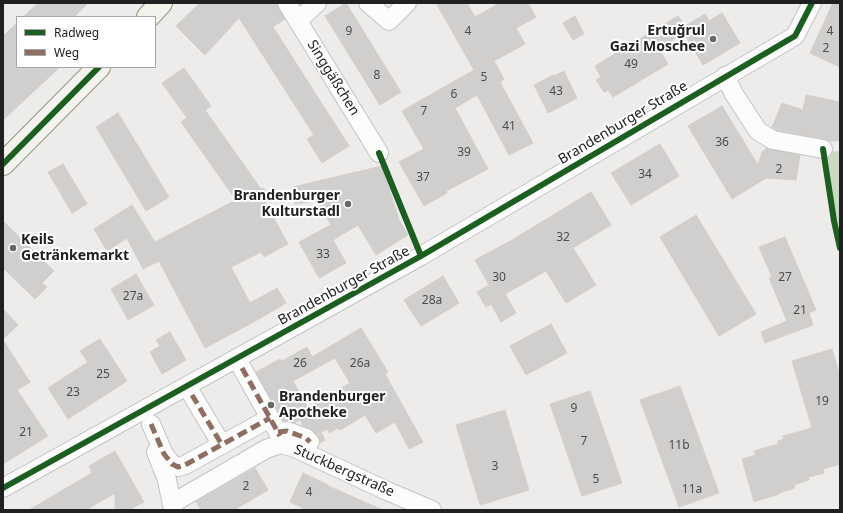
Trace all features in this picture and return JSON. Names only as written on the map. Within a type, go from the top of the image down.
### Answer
[{"type":"street","points":[[149,16],[161,3]]},
{"type":"street","name":"Singgäßchen","points":[[287,3],[379,153]]},
{"type":"street","points":[[298,21],[317,3]]},
{"type":"street","points":[[368,3],[389,21],[406,3]]},
{"type":"street","name":"Brandenburger Straße","points":[[3,488],[144,419],[795,36],[812,3]]},
{"type":"street","points":[[3,164],[98,68]]},
{"type":"street","points":[[725,76],[734,94],[758,131],[773,140],[823,149]]},
{"type":"street","points":[[242,368],[276,429]]},
{"type":"street","points":[[192,395],[222,445]]},
{"type":"street","points":[[144,419],[164,454],[178,467],[222,445],[276,429],[287,431],[306,438],[310,442]]},
{"type":"street","points":[[144,419],[167,480],[173,506]]},
{"type":"street","name":"Stuckbergstraße","points":[[173,506],[266,449],[280,444],[295,448],[409,505],[432,510]]},
{"type":"green space","points":[[840,151],[840,236],[836,220],[827,152]]},
{"type":"building","points":[[38,3],[88,3],[75,16],[24,16]]},
{"type":"building","points":[[200,3],[277,3],[278,8],[285,19],[273,27],[349,146],[322,163],[307,139],[314,135],[239,18],[205,55],[176,26]]},
{"type":"building","points":[[346,3],[401,92],[380,105],[325,16]]},
{"type":"building","points":[[436,3],[467,3],[475,17],[500,3],[528,3],[536,17],[516,28],[525,44],[494,61],[504,79],[500,82],[533,143],[509,155],[477,95],[455,108],[488,169],[446,191],[447,193],[424,206],[399,162],[424,149],[402,111],[474,70]]},
{"type":"building","points":[[833,3],[840,3],[840,67],[810,53]]},
{"type":"building","points":[[722,13],[740,43],[703,65],[684,33],[659,49],[668,64],[613,97],[608,90],[604,92],[596,80],[601,77],[595,66],[678,16],[685,26],[705,14],[709,21]]},
{"type":"building","points":[[575,16],[584,34],[573,40],[563,23]]},
{"type":"building","points":[[16,24],[16,68],[59,68],[3,120],[3,36]]},
{"type":"building","points":[[184,68],[211,106],[205,110],[261,189],[264,188],[269,200],[265,202],[288,244],[264,257],[261,252],[231,267],[250,303],[277,288],[286,303],[205,348],[159,261],[143,269],[127,238],[107,251],[94,229],[132,205],[155,242],[236,200],[181,122],[187,118],[162,83]]},
{"type":"building","points":[[564,71],[577,98],[548,113],[534,85]]},
{"type":"building","points":[[806,95],[840,102],[840,141],[829,141],[777,130],[772,127],[782,103],[803,110]]},
{"type":"building","points":[[722,106],[758,165],[762,152],[767,148],[800,155],[796,180],[766,178],[732,199],[688,126]]},
{"type":"building","points":[[118,113],[169,197],[146,211],[96,127]]},
{"type":"building","points":[[660,144],[679,176],[631,205],[611,173]]},
{"type":"building","points":[[63,164],[87,204],[72,213],[48,172]]},
{"type":"building","points":[[382,166],[399,220],[408,235],[376,255],[358,225],[333,240],[346,263],[319,278],[299,242],[331,225],[317,201],[295,204],[293,187]]},
{"type":"building","points":[[591,192],[611,225],[573,248],[596,285],[566,303],[546,271],[505,294],[516,313],[501,322],[491,304],[486,307],[477,292],[489,285],[475,260],[512,240]]},
{"type":"building","points":[[696,215],[756,314],[719,336],[660,237]]},
{"type":"building","points":[[3,221],[54,271],[42,283],[47,287],[35,299],[3,268]]},
{"type":"building","points":[[785,237],[816,310],[809,313],[813,325],[765,343],[761,332],[787,321],[769,278],[772,277],[759,247]]},
{"type":"building","points":[[136,274],[154,305],[128,320],[111,289]]},
{"type":"building","points":[[443,276],[459,303],[421,326],[404,300]]},
{"type":"building","points":[[3,309],[18,325],[3,339]]},
{"type":"building","points":[[551,324],[567,353],[526,375],[510,346]]},
{"type":"building","points":[[361,328],[388,372],[385,374],[423,442],[409,449],[395,422],[376,433],[365,415],[340,430],[338,428],[329,433],[327,429],[321,432],[325,440],[320,443],[320,439],[317,435],[310,428],[303,426],[300,420],[294,423],[284,421],[256,372],[280,359],[282,361],[307,347],[312,357]],"holes":[[[335,358],[350,383],[308,408],[293,381]]]},
{"type":"building","points":[[170,332],[186,360],[162,374],[150,352],[160,346],[156,340]]},
{"type":"building","points":[[100,339],[127,381],[68,419],[48,388],[88,362],[80,351]]},
{"type":"building","points":[[3,340],[30,382],[17,390],[48,436],[3,464]]},
{"type":"building","points":[[832,349],[840,376],[840,464],[823,469],[824,473],[808,477],[809,480],[794,485],[795,488],[754,502],[742,459],[756,455],[754,451],[778,444],[778,441],[784,439],[783,436],[812,428],[792,361]]},
{"type":"building","points":[[680,386],[719,493],[679,507],[640,400]]},
{"type":"building","points":[[590,391],[622,483],[582,496],[550,404]]},
{"type":"building","points":[[505,410],[529,490],[480,505],[456,425]]},
{"type":"building","points":[[115,451],[144,502],[128,510],[115,510],[115,493],[86,510],[29,510],[92,473],[89,466]]},
{"type":"building","points":[[255,468],[268,490],[234,510],[201,510],[196,502]]},
{"type":"building","points":[[303,473],[328,486],[383,510],[307,510],[290,502]]},
{"type":"marked path","points":[[242,368],[280,436]]},
{"type":"marked path","points":[[192,395],[222,445]]},
{"type":"marked path","points":[[151,424],[164,454],[172,464],[178,467],[185,465],[270,418]]},
{"type":"marked path","points":[[278,432],[287,431],[306,438],[310,442]]},
{"type":"cycle path","points":[[3,488],[421,256],[795,36],[812,3]]},
{"type":"cycle path","points":[[3,164],[98,68]]},
{"type":"cycle path","points":[[823,149],[834,221],[840,248]]},
{"type":"cycle path","points":[[379,153],[421,256]]},
{"type":"place","name":"Ertuğrul Gazi Moschee","points":[[713,39]]},
{"type":"place","name":"Brandenburger Kulturstadl","points":[[348,204]]},
{"type":"place","name":"Keils Getränkemarkt","points":[[13,248]]},
{"type":"place","name":"Brandenburger Apotheke","points":[[271,405]]}]
